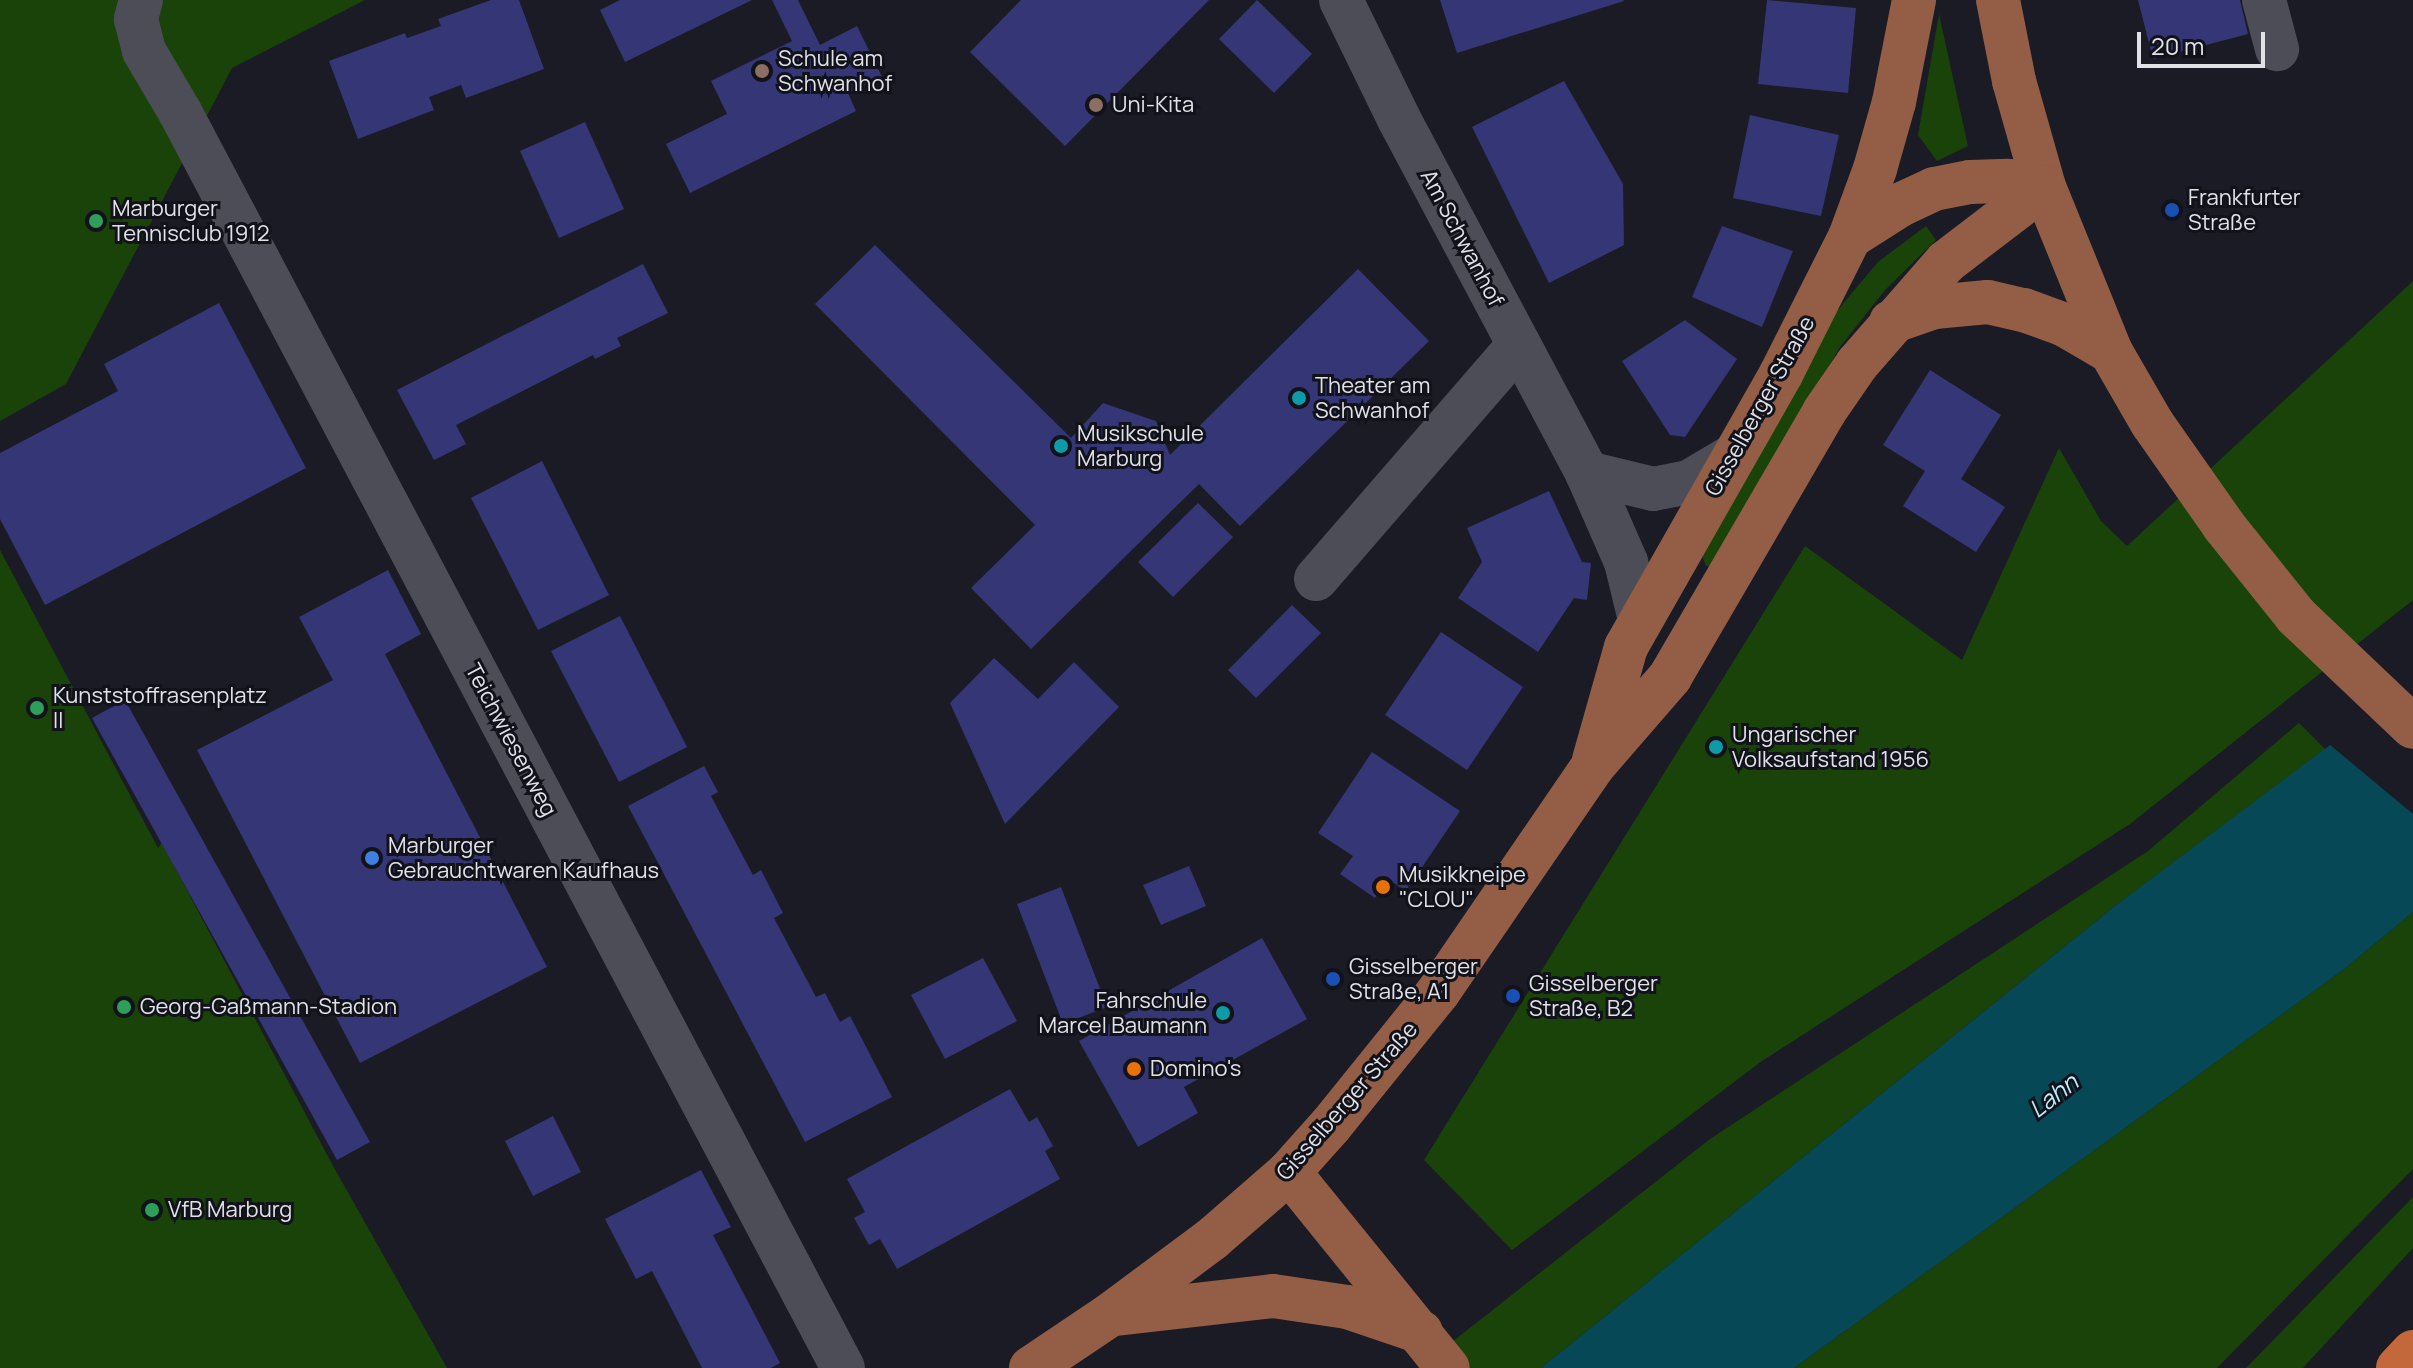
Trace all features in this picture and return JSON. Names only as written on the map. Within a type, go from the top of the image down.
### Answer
[{"type":"highway","points":[[2398,1368],[2413,1352]]},
{"type":"main road","name":"Gisselberger Straße","points":[[1593,766],[1618,668],[1640,620],[1781,374],[1850,237],[1875,169],[1894,102],[1914,0]]},
{"type":"main road","points":[[1998,0],[2014,81],[2044,187],[2111,352],[2152,423],[2224,526],[2296,616],[2413,727]]},
{"type":"main road","points":[[1850,237],[1902,204],[1934,189],[1970,182],[2008,181],[2044,187]]},
{"type":"main road","name":"Gisselberger Straße","points":[[1031,1368],[1110,1315],[1212,1239],[1289,1172],[1439,991],[1593,766],[1670,677],[1824,412],[1890,323],[1946,262],[2044,187]]},
{"type":"main road","points":[[1890,323],[1934,307],[1988,302],[2024,310],[2065,325],[2111,352]]},
{"type":"main road","points":[[1289,1172],[1448,1368]]},
{"type":"main road","points":[[1110,1315],[1273,1296],[1347,1307],[1421,1332]]},
{"type":"street","name":"Teichwiesenweg","points":[[141,0],[136,19],[144,51],[180,112],[843,1368]]},
{"type":"street","name":"Am Schwanhof","points":[[1341,0],[1399,119],[1587,473],[1626,562],[1640,620]]},
{"type":"street","points":[[2264,0],[2277,49]]},
{"type":"street","points":[[1316,579],[1519,345]]},
{"type":"street","points":[[1587,473],[1653,489],[1689,482],[1733,456]]},
{"type":"green space","points":[[0,0],[365,0],[232,68],[66,384],[0,421]]},
{"type":"green space","points":[[1939,14],[1968,146],[1937,161],[1918,135]]},
{"type":"green space","points":[[1926,226],[1936,240],[1885,290],[1840,347],[1714,567],[1706,566],[1702,555],[1831,318],[1878,262]]},
{"type":"green space","points":[[2413,281],[2413,600],[2130,824],[1762,1061],[1512,1250],[1424,1160],[1805,546],[1962,660],[2059,448],[2101,521],[2127,546]]},
{"type":"green space","name":"Georg-Gaßmann-Stadion","points":[[0,550],[158,848],[162,843],[332,1164],[447,1368],[0,1368]]},
{"type":"green space","points":[[2299,723],[2327,751],[2115,906],[1541,1368],[1419,1368],[1710,1139],[2148,851]]},
{"type":"green space","points":[[2413,912],[2413,1169],[2217,1368],[1794,1368],[2343,970]]},
{"type":"green space","points":[[2413,1197],[2413,1248],[2303,1368],[2246,1368]]},
{"type":"water","name":"Lahn","points":[[2413,683],[2413,912],[2343,970],[1794,1368],[1541,1368],[2115,906]]},
{"type":"pier","points":[[2413,679],[2413,814],[2329,744]]},
{"type":"building","points":[[491,0],[519,0],[544,69],[466,98],[461,85],[429,97],[434,110],[358,139],[329,61],[405,33],[407,38],[441,26],[438,19]]},
{"type":"building","points":[[620,0],[752,0],[625,62],[600,10]]},
{"type":"building","points":[[772,0],[798,0],[820,45],[857,26],[882,77],[848,93],[856,111],[690,193],[666,144],[727,114],[711,81],[792,41]]},
{"type":"building","name":"Uni-Kita","points":[[1021,0],[1209,0],[1065,146],[970,52]]},
{"type":"building","points":[[1257,0],[1312,54],[1274,93],[1219,39]]},
{"type":"building","points":[[1440,0],[1623,0],[1624,1],[1457,53]]},
{"type":"building","points":[[1767,0],[1856,8],[1848,93],[1758,84]]},
{"type":"building","points":[[2138,0],[2240,0],[2248,34],[2153,59]]},
{"type":"building","points":[[1564,81],[1623,184],[1624,245],[1549,283],[1472,127]]},
{"type":"building","points":[[1750,115],[1839,135],[1821,216],[1733,198]]},
{"type":"building","points":[[585,122],[624,209],[559,238],[520,151]]},
{"type":"building","points":[[1722,226],[1793,251],[1762,327],[1692,297]]},
{"type":"building","name":"Musikschule Marburg","points":[[875,245],[1071,438],[1103,403],[1156,421],[1170,455],[1358,269],[1429,341],[1240,526],[1199,484],[1031,649],[971,588],[1035,525],[815,304]]},
{"type":"building","points":[[643,264],[668,313],[617,338],[621,346],[595,359],[593,355],[456,425],[466,444],[434,460],[397,390]]},
{"type":"building","points":[[219,303],[306,468],[45,605],[0,519],[0,453],[118,391],[104,364]]},
{"type":"building","points":[[1685,320],[1737,359],[1685,437],[1670,435],[1622,361]]},
{"type":"building","points":[[1930,370],[2001,415],[1961,479],[2005,507],[1976,552],[1903,506],[1925,471],[1883,445]]},
{"type":"building","points":[[542,461],[609,595],[538,630],[471,498]]},
{"type":"building","points":[[1549,491],[1582,562],[1591,563],[1587,600],[1574,598],[1538,652],[1458,598],[1482,562],[1467,528]]},
{"type":"building","points":[[1198,503],[1233,537],[1173,597],[1138,562]]},
{"type":"building","name":"Marburger Gebrauchtwaren Kaufhaus","points":[[388,570],[421,634],[385,654],[547,967],[360,1063],[197,750],[333,680],[299,617]]},
{"type":"building","points":[[1292,605],[1321,633],[1256,698],[1228,670]]},
{"type":"building","points":[[620,616],[687,747],[619,782],[551,651]]},
{"type":"building","points":[[1441,632],[1523,687],[1467,770],[1385,715]]},
{"type":"building","points":[[994,658],[1038,699],[1074,662],[1119,707],[1005,824],[950,703]]},
{"type":"building","points":[[125,700],[370,1142],[337,1160],[92,718]]},
{"type":"building","points":[[1372,752],[1460,811],[1406,891],[1388,879],[1375,898],[1340,874],[1353,856],[1318,833]]},
{"type":"building","points":[[704,766],[718,792],[711,796],[753,875],[761,870],[783,913],[774,918],[816,997],[825,993],[840,1022],[850,1016],[892,1097],[805,1142],[628,806]]},
{"type":"building","points":[[1189,866],[1206,906],[1161,925],[1143,885]]},
{"type":"building","points":[[1061,887],[1107,1007],[1063,1024],[1017,904]]},
{"type":"building","name":"Fahrschule Marcel Baumann","points":[[1262,938],[1307,1019],[1184,1087],[1198,1113],[1138,1147],[1079,1041]]},
{"type":"building","points":[[983,958],[1017,1021],[945,1059],[911,995]]},
{"type":"building","points":[[1010,1089],[1029,1122],[1037,1117],[1053,1146],[1045,1151],[1060,1179],[897,1269],[880,1239],[869,1245],[854,1218],[865,1212],[847,1179]]},
{"type":"building","points":[[553,1116],[581,1172],[533,1196],[505,1141]]},
{"type":"building","points":[[701,1170],[731,1227],[713,1235],[780,1363],[771,1368],[702,1368],[652,1271],[636,1279],[605,1219]]},
{"type":"place","name":"Schule am Schwanhof","points":[[762,71]]},
{"type":"place","name":"Uni-Kita","points":[[1096,105]]},
{"type":"place","name":"Frankfurter Straße","points":[[2172,210]]},
{"type":"place","name":"Marburger Tennisclub 1912","points":[[96,221]]},
{"type":"place","name":"Theater am Schwanhof","points":[[1299,398]]},
{"type":"place","name":"Musikschule Marburg","points":[[1061,446]]},
{"type":"place","name":"Kunststoffrasenplatz II","points":[[37,708]]},
{"type":"place","name":"Ungarischer Volksaufstand 1956","points":[[1716,747]]},
{"type":"place","name":"Marburger Gebrauchtwaren Kaufhaus","points":[[372,858]]},
{"type":"place","name":"Musikkneipe \"CLOU\"","points":[[1383,887]]},
{"type":"place","name":"Gisselberger Straße, A1","points":[[1333,979]]},
{"type":"place","name":"Gisselberger Straße, B2","points":[[1513,996]]},
{"type":"place","name":"Georg-Gaßmann-Stadion","points":[[124,1007]]},
{"type":"place","name":"Fahrschule Marcel Baumann","points":[[1223,1013]]},
{"type":"place","name":"Domino's","points":[[1134,1069]]},
{"type":"place","name":"VfB Marburg","points":[[152,1210]]}]
